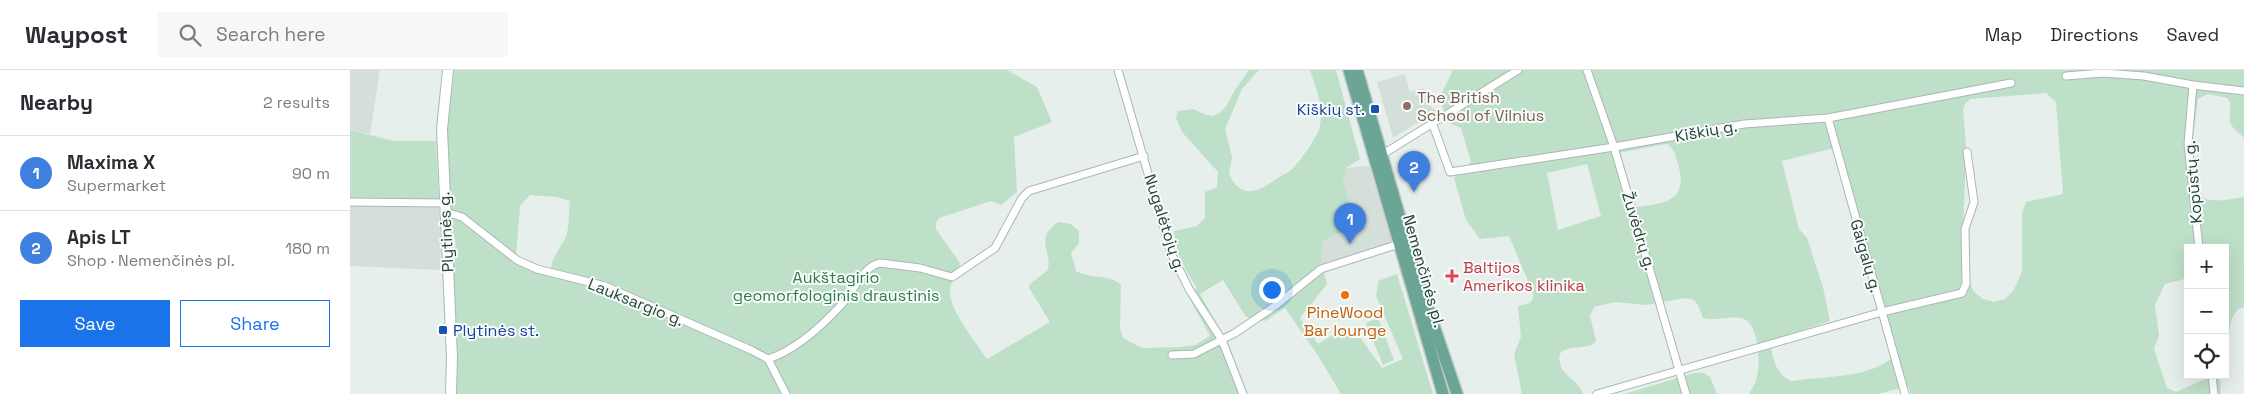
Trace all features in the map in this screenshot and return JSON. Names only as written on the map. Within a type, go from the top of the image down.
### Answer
[{"type":"main road","name":"Plytinės g.","points":[[448,70],[442,129],[452,358],[451,394]]},
{"type":"main road","name":"Nemenčinės pl.","points":[[1349,70],[1457,394]]},
{"type":"main road","name":"Nemenčinės pl.","points":[[1357,70],[1400,244],[1443,394]]},
{"type":"street","name":"Nugalėtojų g.","points":[[1118,70],[1177,267],[1222,340],[1243,394]]},
{"type":"street","points":[[1378,157],[1433,125],[1518,70]]},
{"type":"street","name":"Žuvėdrų g.","points":[[1587,70],[1614,147],[1686,394]]},
{"type":"street","points":[[2066,76],[2103,74],[2144,76],[2193,85],[2244,91]]},
{"type":"street","name":"Kiškių g.","points":[[1433,125],[1450,172],[1614,147],[1744,124],[1828,118],[2011,83]]},
{"type":"street","name":"Kopūstų g.","points":[[2193,85],[2188,144],[2199,244]]},
{"type":"street","name":"Gaigalų g.","points":[[1828,118],[1905,394]]},
{"type":"street","points":[[1597,394],[1882,312],[1962,293],[1965,290],[1966,284],[1965,228],[1974,202],[1967,152]]},
{"type":"street","points":[[786,394],[768,359],[781,355],[796,346],[840,306],[864,273],[876,264],[880,262],[920,268],[952,277],[995,248],[1022,198],[1029,191],[1144,156]]},
{"type":"street","points":[[350,202],[445,208]]},
{"type":"street","name":"Lauksargio g.","points":[[445,208],[462,217],[517,260],[537,269],[605,286],[768,359]]},
{"type":"street","points":[[1172,355],[1194,354],[1222,340],[1275,306],[1321,269],[1400,244]]},
{"type":"street","points":[[2212,379],[2214,394]]},
{"type":"shaded area","points":[[350,70],[380,70],[370,134],[350,130]]},
{"type":"shaded area","name":"The British School of Vilnius","points":[[1405,74],[1410,92],[1424,88],[1428,104],[1437,111],[1393,138],[1377,82]]},
{"type":"shaded area","points":[[1369,166],[1391,238],[1391,251],[1324,271],[1321,261],[1323,241],[1356,225],[1343,181],[1345,168]]},
{"type":"shaded area","points":[[350,199],[439,202],[441,270],[350,266]]},
{"type":"green space","name":"Aukštagirio geomorfologinis draustinis","points":[[454,70],[1007,70],[1037,87],[1052,122],[1014,137],[1017,192],[1001,205],[991,201],[939,218],[936,223],[936,229],[960,263],[950,289],[950,297],[964,325],[987,359],[1050,322],[1029,288],[1030,284],[1048,270],[1049,263],[1045,240],[1051,228],[1058,222],[1071,224],[1079,231],[1079,243],[1071,253],[1076,271],[1111,279],[1121,285],[1120,328],[1123,338],[1142,348],[1181,347],[1195,345],[1210,336],[1187,294],[1197,288],[1181,261],[1174,231],[1197,226],[1205,218],[1205,192],[1217,187],[1218,172],[1182,132],[1176,118],[1178,111],[1193,109],[1212,116],[1220,113],[1249,70],[1259,70],[1242,89],[1225,129],[1232,157],[1229,174],[1239,187],[1249,191],[1255,190],[1294,167],[1318,133],[1321,114],[1310,70],[1336,70],[1360,159],[1346,168],[1343,181],[1356,225],[1323,241],[1321,261],[1327,284],[1300,318],[1318,344],[1343,328],[1359,336],[1382,368],[1403,359],[1376,296],[1378,281],[1397,274],[1433,394],[1341,394],[1317,354],[1285,308],[1265,321],[1246,317],[1223,280],[1200,294],[1233,355],[1240,381],[1241,394],[456,394],[457,362],[452,262],[456,245],[451,229],[447,136]],"holes":[[[530,195],[557,197],[570,201],[567,233],[553,260],[551,271],[516,256],[520,206]]]},
{"type":"green space","points":[[1453,70],[2244,70],[2244,138],[2231,124],[2230,104],[2227,98],[2208,94],[2198,99],[2192,145],[2198,194],[2213,200],[2244,197],[2244,307],[2238,309],[2232,318],[2229,333],[2229,244],[2184,244],[2184,279],[2165,284],[2155,305],[2159,335],[2154,349],[2167,388],[2176,392],[2205,379],[2220,379],[2221,394],[1911,394],[1908,386],[1878,394],[1749,394],[1758,373],[1758,345],[1752,327],[1741,318],[1703,318],[1694,300],[1685,298],[1646,305],[1615,302],[1594,307],[1590,316],[1596,341],[1592,345],[1565,350],[1559,358],[1565,373],[1578,385],[1583,394],[1522,394],[1514,354],[1521,337],[1518,306],[1530,303],[1533,293],[1509,236],[1480,239],[1466,220],[1454,178],[1471,162],[1461,128],[1447,122],[1440,97]],"holes":[[[2046,93],[2056,102],[2063,194],[2026,202],[2022,213],[2022,271],[2013,291],[2005,299],[1994,302],[1983,299],[1974,292],[1962,266],[1966,145],[1963,110],[1965,104],[1970,99]],[[1667,144],[1674,152],[1679,168],[1681,181],[1679,190],[1674,197],[1667,201],[1626,209],[1613,154]],[[1830,149],[1842,154],[1895,356],[1883,364],[1859,373],[1792,381],[1778,370],[1769,341],[1830,321],[1823,287],[1807,238],[1799,229],[1782,161]],[[1587,164],[1601,216],[1558,230],[1547,173]]]},
{"type":"green space","points":[[350,130],[394,141],[436,141],[439,202],[350,199]]},
{"type":"green space","points":[[1378,318],[1394,360],[1383,365],[1366,323]]},
{"type":"green space","points":[[1694,373],[1704,373],[1710,377],[1717,394],[1624,394]]},
{"type":"place","name":"The British School of Vilnius","points":[[1407,106]]},
{"type":"place","name":"Kiškių st.","points":[[1375,109]]},
{"type":"place","name":"Apis LT","points":[[1414,192]]},
{"type":"place","name":"Maxima X","points":[[1350,244]]},
{"type":"place","name":"Baltijos Amerikos klinika","points":[[1452,276]]},
{"type":"place","name":"PineWood Bar lounge","points":[[1345,295]]},
{"type":"place","name":"Plytinės st.","points":[[443,330]]}]
